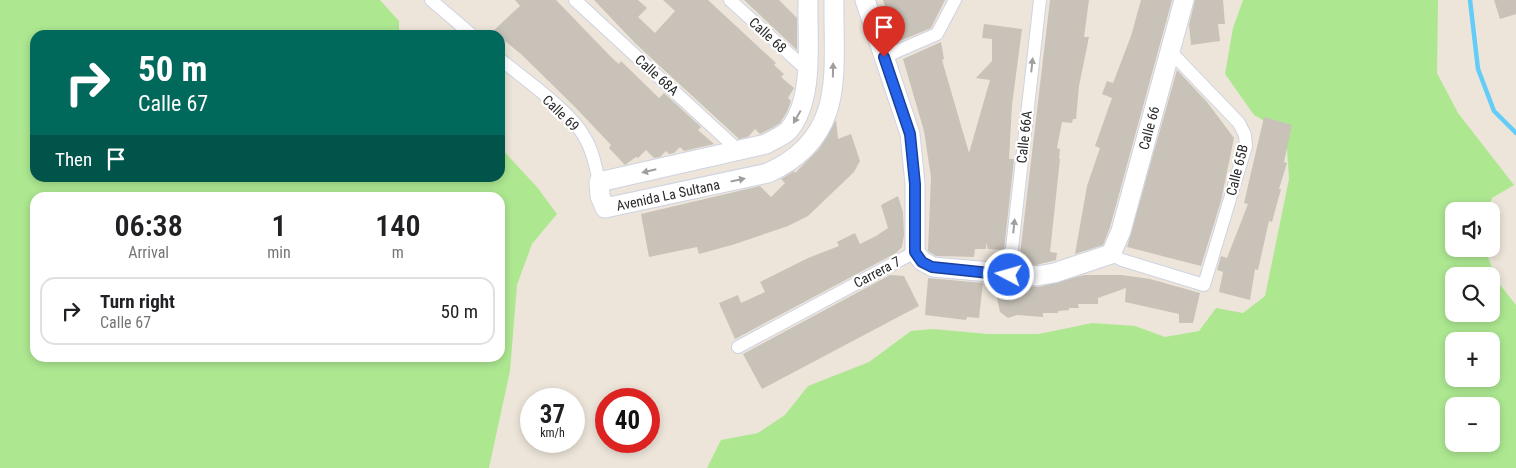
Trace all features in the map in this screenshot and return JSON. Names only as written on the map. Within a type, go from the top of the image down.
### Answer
[{"type":"street","points":[[431,0],[466,30]]},
{"type":"street","name":"Calle 68A","points":[[574,0],[740,151]]},
{"type":"street","name":"Calle 68","points":[[730,0],[806,70]]},
{"type":"street","name":"Avenida La Sultana","points":[[808,0],[806,98],[799,115],[787,132],[766,144],[740,151],[599,182],[600,196],[605,208],[768,173],[790,164],[810,146],[826,117],[833,91],[834,0]]},
{"type":"street","points":[[865,0],[910,134],[915,184],[915,252]]},
{"type":"street","points":[[884,57],[937,34],[955,0]]},
{"type":"street","name":"Calle 66A","points":[[1009,275],[1040,0]]},
{"type":"street","name":"Calle 66","points":[[1111,254],[1122,232],[1169,50],[1184,0]]},
{"type":"street","name":"Calle 65B","points":[[1111,254],[1122,260],[1204,285],[1246,146],[1245,135],[1239,123],[1169,50]]},
{"type":"street","name":"Calle 69","points":[[505,63],[575,125],[585,138],[595,162],[599,182]]},
{"type":"street","name":"Carrera 7","points":[[738,346],[915,252],[922,262],[932,267],[1037,276],[1054,273],[1111,254]]},
{"type":"green space","points":[[0,0],[380,0],[399,21],[399,30],[30,30],[30,182],[505,182],[505,152],[537,187],[557,214],[532,244],[517,285],[510,371],[489,468],[0,468]]},
{"type":"green space","points":[[1243,0],[1438,0],[1437,73],[1458,113],[1514,185],[1492,198],[1491,202],[1445,202],[1445,257],[1488,257],[1492,267],[1445,267],[1445,322],[1500,322],[1500,285],[1516,305],[1516,468],[707,468],[721,440],[758,433],[785,415],[808,386],[869,362],[911,331],[933,329],[988,334],[1039,334],[1092,323],[1135,326],[1165,337],[1199,331],[1216,308],[1243,313],[1265,296],[1289,179],[1286,133],[1254,115],[1225,74],[1233,28]]},
{"type":"building","points":[[515,0],[556,0],[613,59],[619,64],[621,61],[659,98],[664,93],[701,127],[698,130],[714,144],[684,151],[680,147],[674,153],[669,154],[666,151],[660,157],[654,158],[646,150],[638,158],[636,157],[625,165],[609,148],[611,145],[575,107],[505,41],[505,30],[494,30],[520,6]]},
{"type":"building","points":[[594,0],[638,0],[647,8],[638,17],[655,33],[675,11],[663,0],[708,0],[776,63],[774,65],[784,74],[781,77],[794,88],[788,98],[791,101],[787,112],[780,123],[772,128],[760,134],[755,129],[748,137],[739,139],[636,44]]},
{"type":"building","points":[[744,0],[779,0],[797,18],[797,50]]},
{"type":"building","points":[[883,0],[945,0],[931,28],[897,42]]},
{"type":"building","points":[[1050,0],[1089,0],[1084,37],[1089,37],[1079,86],[1076,119],[1073,119],[1072,123],[1062,122],[1057,148],[1060,149],[1060,159],[1050,252],[1057,253],[1056,260],[1036,265],[1019,263]]},
{"type":"building","points":[[1141,0],[1172,0],[1110,227],[1103,245],[1075,254],[1087,186],[1100,148],[1095,146],[1112,98],[1102,94],[1107,81],[1113,83],[1131,36]]},
{"type":"building","points":[[1195,0],[1223,0],[1225,24],[1218,24],[1220,41],[1191,45],[1189,25]]},
{"type":"building","points":[[1494,0],[1516,0],[1516,14],[1500,19]]},
{"type":"building","points":[[984,24],[1022,29],[1012,105],[1009,159],[1014,159],[1004,250],[988,249],[986,243],[986,249],[975,249],[974,257],[936,256],[928,251],[931,177],[924,131],[903,59],[941,42],[944,59],[942,60],[969,153],[990,80],[976,78],[992,61],[992,39],[982,38]]},
{"type":"building","points":[[1177,70],[1207,102],[1234,138],[1221,201],[1201,266],[1127,247]]},
{"type":"building","points":[[1264,117],[1292,125],[1284,162],[1287,163],[1279,189],[1281,189],[1272,222],[1269,221],[1258,270],[1255,269],[1250,300],[1219,292],[1223,272],[1217,270],[1221,256],[1227,258],[1248,204],[1244,203]]},
{"type":"building","points":[[836,120],[838,139],[851,134],[860,161],[854,172],[808,216],[788,226],[699,254],[697,247],[649,257],[641,214],[760,186],[771,197],[785,183],[781,179],[794,171],[795,173],[819,149]]},
{"type":"building","points":[[898,196],[903,212],[904,235],[902,247],[896,253],[735,339],[719,303],[738,295],[741,303],[765,292],[760,282],[808,258],[839,246],[837,242],[855,233],[860,244],[876,236],[888,228],[881,205]]},
{"type":"building","points":[[890,275],[904,276],[919,306],[762,389],[743,354]]},
{"type":"building","points":[[1084,275],[1122,275],[1150,279],[1200,293],[1193,323],[1179,323],[1179,314],[1125,302],[1126,288],[1098,298],[1098,304],[1078,304],[1079,308],[1069,308],[1069,310],[1058,311],[1058,313],[1043,313],[1043,317],[1017,315],[1008,318],[1000,312],[994,284],[1039,287]]},
{"type":"building","points":[[928,278],[983,283],[979,318],[967,317],[966,320],[925,315]]},
{"type":"waterway","points":[[1470,0],[1478,69],[1494,111],[1516,133]]},
{"type":"route","points":[[884,57],[910,134],[915,184],[915,252],[922,262],[932,267],[1009,275]]}]
